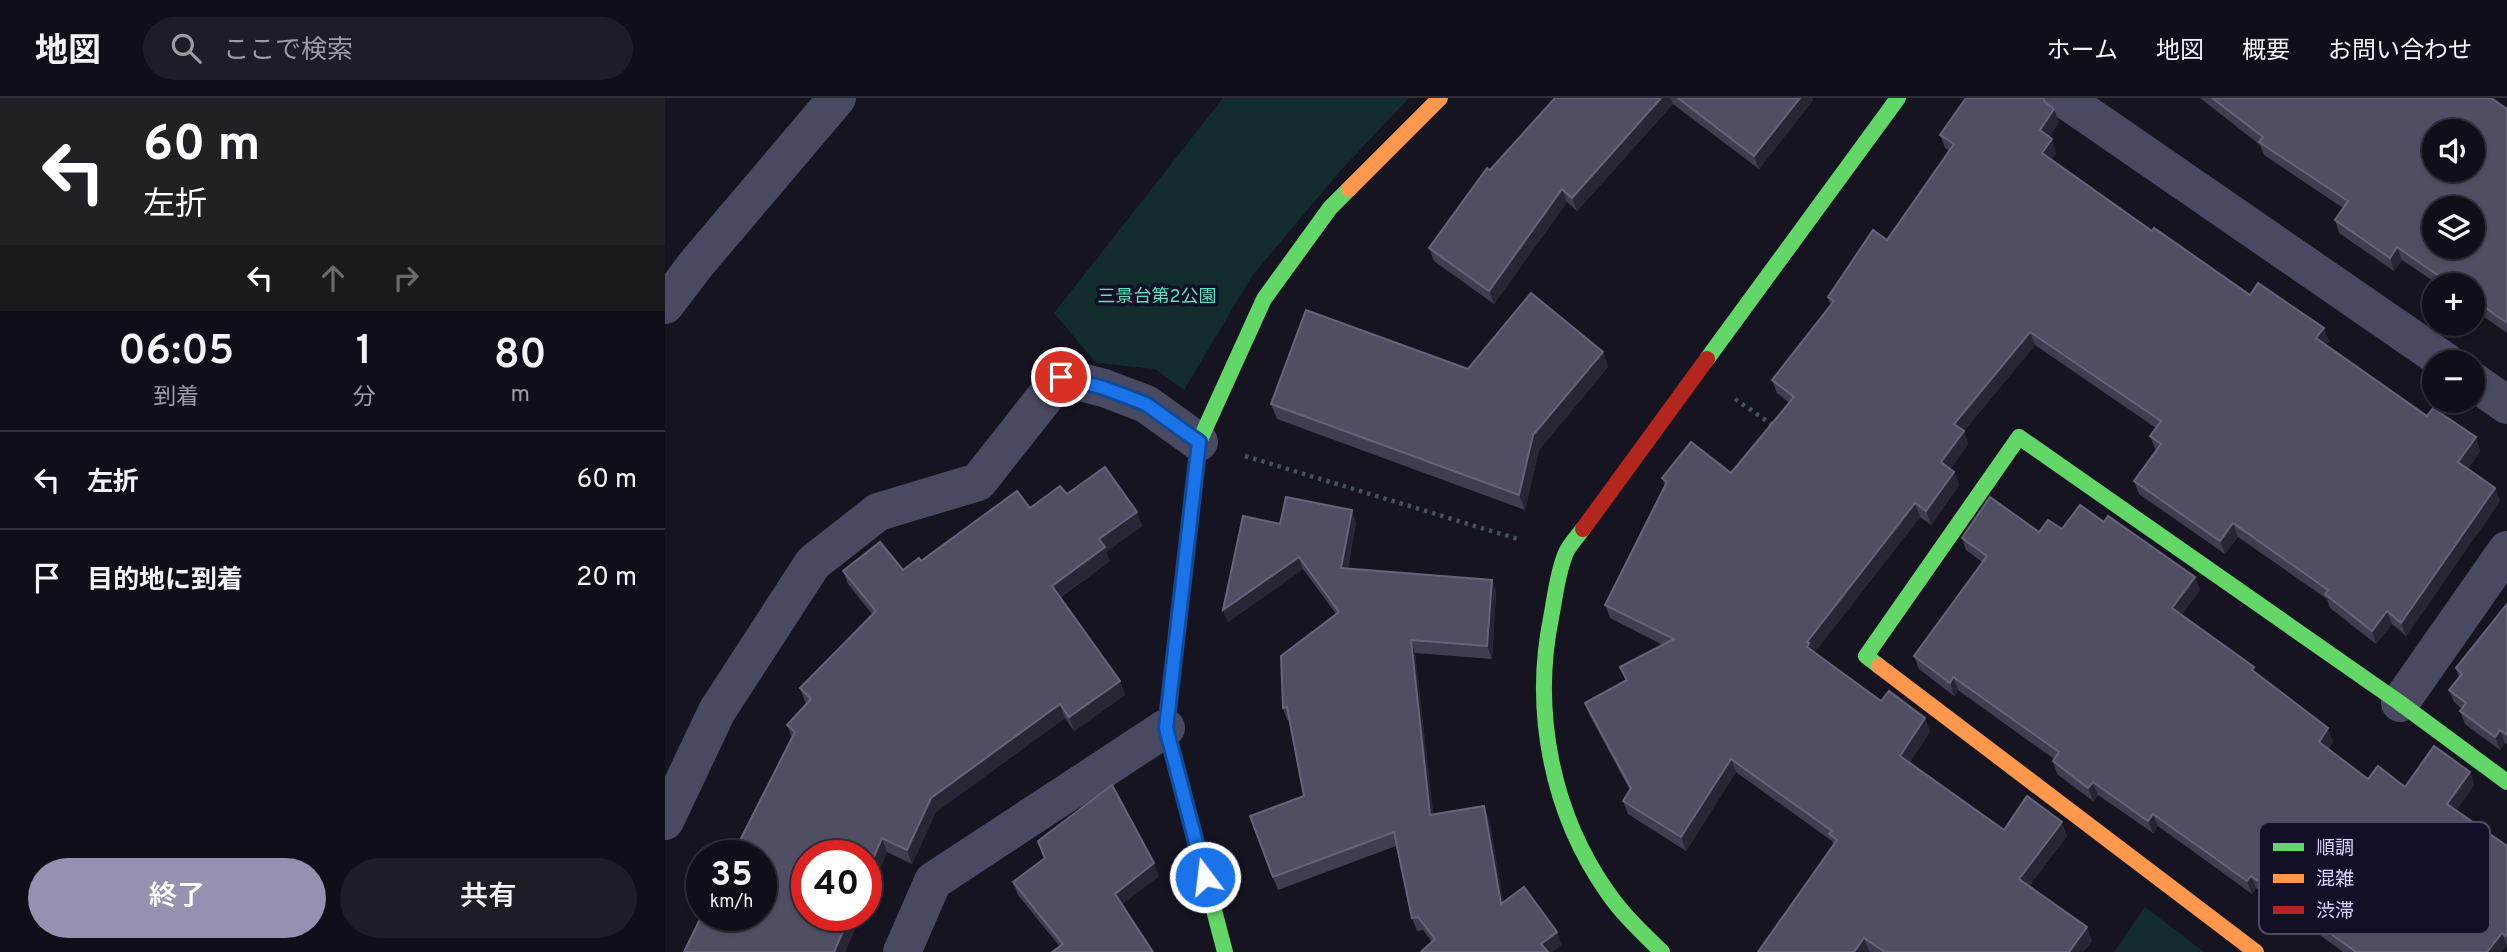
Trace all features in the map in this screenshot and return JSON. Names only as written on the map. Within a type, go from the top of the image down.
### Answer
[{"type":"street","points":[[665,305],[697,263],[837,98]]},
{"type":"street","points":[[1225,952],[1166,728],[1199,442],[1264,299],[1330,208],[1440,98]]},
{"type":"street","points":[[1662,952],[1608,893],[1565,809],[1549,762],[1542,707],[1545,648],[1554,595],[1565,554],[1898,98]]},
{"type":"street","points":[[2063,98],[2429,350]]},
{"type":"street","points":[[665,821],[717,711],[813,563],[878,512],[978,482],[1061,377],[1104,388],[1146,404],[1199,442]]},
{"type":"street","points":[[2485,389],[2507,405]]},
{"type":"street","points":[[2256,952],[1866,656],[2019,437],[2400,703],[2507,782]]},
{"type":"street","points":[[2400,703],[2507,550]]},
{"type":"street","points":[[902,952],[933,881],[1166,728]]},
{"type":"path","points":[[1698,372],[1776,428]]},
{"type":"path","points":[[1199,442],[1565,554]]},
{"type":"green space","name":"三景台第2公園","points":[[1223,98],[1409,98],[1341,170],[1252,276],[1184,390],[1155,369],[1096,363],[1054,313]]},
{"type":"green space","points":[[2145,907],[2204,952],[2114,952]]},
{"type":"building","points":[[1555,98],[1661,98],[1572,198],[1562,189],[1489,291],[1429,248],[1487,168],[1490,170]]},
{"type":"building","points":[[1678,98],[1800,98],[1754,156]]},
{"type":"building","points":[[1966,98],[2043,98],[2054,109],[2040,130],[2052,139],[2042,153],[2152,231],[2154,228],[2250,295],[2258,283],[2324,328],[2316,338],[2422,413],[2427,416],[2429,413],[2440,413],[2476,437],[2458,462],[2495,488],[2401,623],[2387,611],[2372,631],[2325,594],[2328,590],[2233,523],[2220,541],[2134,481],[2161,444],[2150,436],[2161,421],[2030,332],[1954,424],[1964,431],[1941,462],[1954,472],[1926,511],[1915,503],[1807,642],[1807,647],[1881,701],[1889,691],[1925,718],[1900,756],[2004,830],[2027,796],[2062,822],[2019,879],[2087,927],[2069,952],[1885,952],[1864,938],[1854,952],[1758,952],[1837,840],[1829,834],[1832,831],[1731,759],[1681,837],[1623,801],[1631,788],[1585,703],[1627,680],[1620,667],[1674,639],[1605,605],[1667,482],[1662,478],[1691,442],[1731,473],[1794,397],[1772,380],[1834,301],[1828,297],[1873,230],[1887,240],[1954,144],[1940,135]]},
{"type":"building","points":[[2212,98],[2491,98],[2507,109],[2507,323],[2485,307],[2485,273],[2435,273],[2397,247],[2390,258],[2335,220],[2348,201],[2259,142],[2263,137]]},
{"type":"building","points":[[1531,293],[1603,352],[1533,435],[1519,495],[1271,404],[1306,310],[1468,369]]},
{"type":"building","points":[[1105,467],[1137,512],[1099,539],[1105,547],[1052,586],[1120,681],[1069,717],[1060,704],[931,798],[907,850],[882,838],[791,840],[791,931],[843,931],[834,952],[684,952],[694,931],[777,931],[777,840],[740,840],[795,732],[787,725],[811,699],[800,688],[876,611],[843,571],[880,542],[903,570],[919,558],[921,561],[1017,491],[1030,508],[1060,486],[1067,494]]},
{"type":"building","points":[[1286,497],[1352,510],[1341,568],[1492,580],[1487,646],[1411,640],[1430,815],[1484,806],[1501,904],[1524,887],[1557,932],[1541,944],[1548,952],[1421,952],[1435,939],[1418,917],[1412,918],[1394,832],[1273,877],[1250,816],[1304,796],[1287,707],[1283,708],[1281,656],[1339,612],[1299,557],[1223,610],[1243,516],[1280,524]]},
{"type":"building","points":[[1990,497],[2039,532],[2048,520],[2062,529],[2080,505],[2104,522],[2108,516],[2195,577],[2172,608],[2254,667],[2252,670],[2328,728],[2319,742],[2368,779],[2378,766],[2405,787],[2434,746],[2470,772],[2447,804],[2473,822],[2259,822],[2259,882],[2251,876],[2247,881],[2153,814],[2148,821],[2093,782],[2088,788],[2053,761],[2059,752],[1953,677],[1950,683],[1914,656],[1987,556],[1962,538]]},
{"type":"building","points":[[2507,604],[2507,735],[2500,730],[2495,737],[2460,711],[2466,703],[2449,690],[2462,674],[2456,668]]},
{"type":"building","points":[[1112,785],[1154,863],[1115,894],[1153,952],[1052,952],[1063,944],[1013,882],[1045,858],[1038,841]]},
{"type":"building","points":[[2490,834],[2507,846],[2507,933],[2505,936],[2502,933],[2487,952],[2356,952],[2331,934],[2490,934]]},
{"type":"traffic: fast","points":[[1707,359],[1898,98]]},
{"type":"traffic: fast","points":[[1225,952],[1166,728],[1199,442],[1264,299],[1330,208],[1349,189]]},
{"type":"traffic: fast","points":[[1879,666],[1866,656],[2019,437],[2400,703],[2507,782]]},
{"type":"traffic: fast","points":[[1583,529],[1568,548],[1562,563],[1546,654],[1544,690],[1551,761],[1560,796],[1589,862],[1620,909],[1662,952]]},
{"type":"traffic: slow","points":[[1349,189],[1440,98]]},
{"type":"traffic: slow","points":[[1879,666],[2256,952]]},
{"type":"traffic: jam","points":[[1583,529],[1707,359]]},
{"type":"route","points":[[1061,377],[1104,388],[1146,404],[1199,442],[1166,728],[1205,877]]}]
